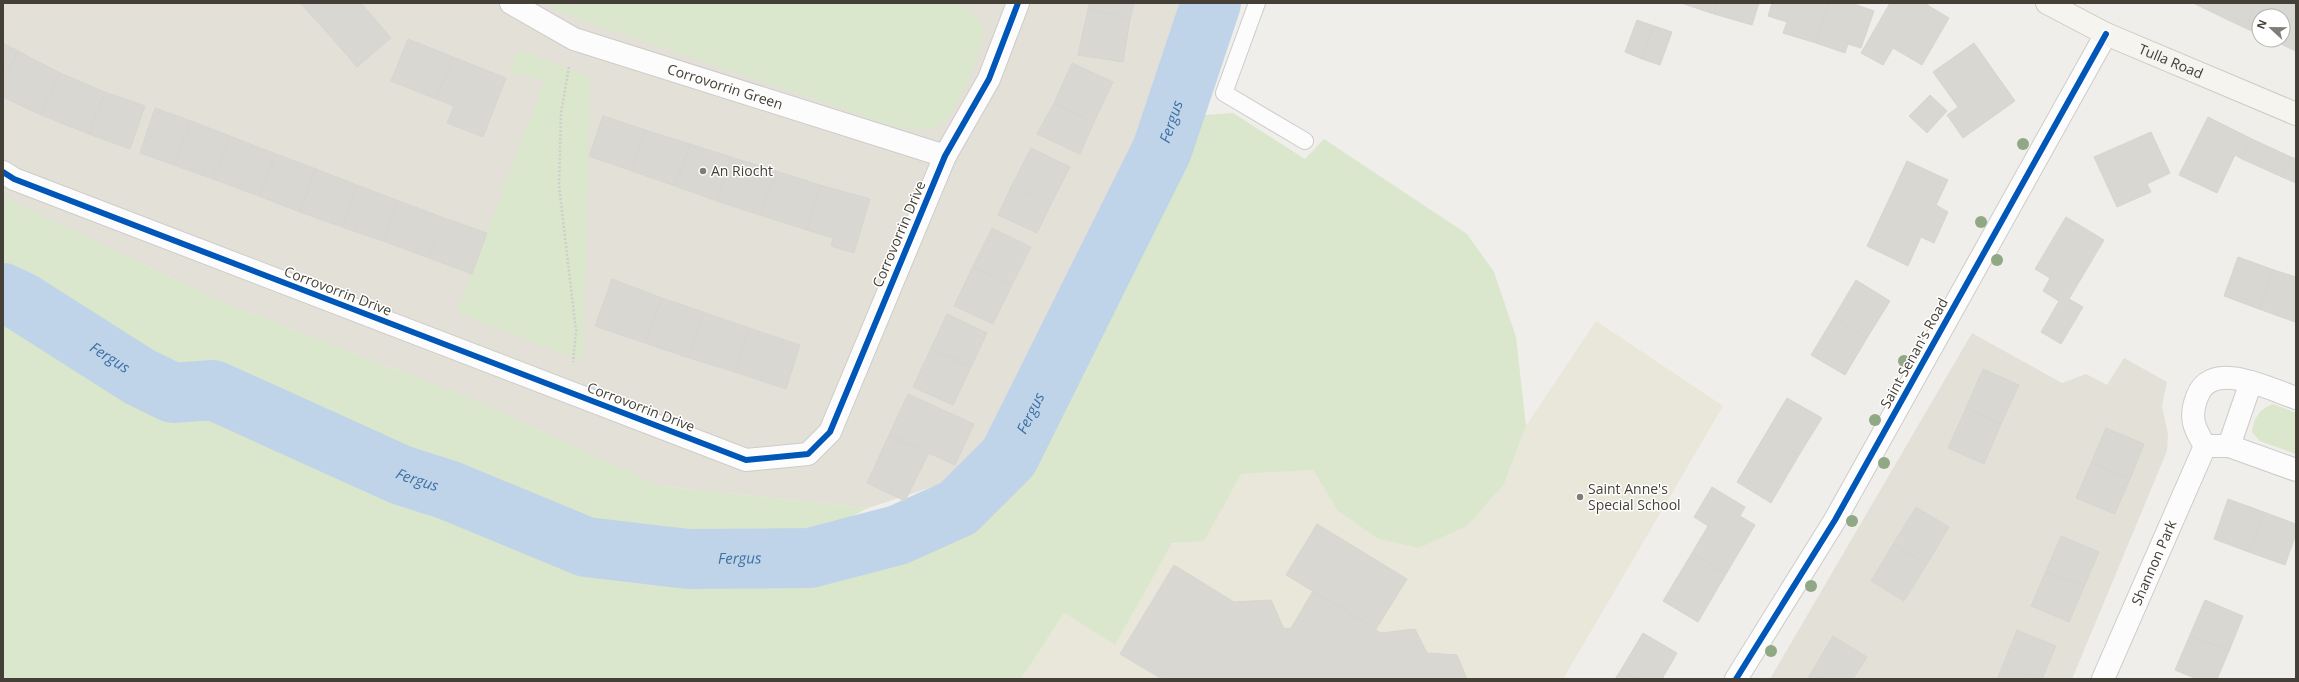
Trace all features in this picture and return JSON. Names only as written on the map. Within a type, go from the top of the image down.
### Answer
[{"type":"main road","name":"Tulla Road","points":[[2047,3],[2106,34],[2296,114]]},
{"type":"street","name":"Corrovorrin Green","points":[[511,3],[574,39],[945,156]]},
{"type":"street","name":"Corrovorrin Drive","points":[[3,172],[21,182],[746,460],[808,454],[830,432],[945,156],[989,79],[1018,3]]},
{"type":"street","name":"Saint Senan's Road","points":[[1736,679],[1835,520],[2106,34]]},
{"type":"street","points":[[2296,398],[2251,382],[2233,378],[2214,379],[2200,388],[2192,411],[2195,430],[2205,446],[2229,446],[2296,470]]},
{"type":"street","points":[[2229,446],[2251,382]]},
{"type":"street","name":"Shannon Park","points":[[2103,679],[2205,446]]},
{"type":"lane","points":[[1257,3],[1224,93],[1305,141]]},
{"type":"path","points":[[569,392],[576,331],[559,186],[561,113],[574,39]]},
{"type":"shaded area","points":[[3,3],[1198,3],[1196,15],[1159,118],[981,471],[868,508],[660,486],[477,401],[230,305],[3,197]]},
{"type":"shaded area","name":"Saint Anne's Special School","points":[[1596,321],[1723,406],[1563,679],[1021,679],[1064,613],[1115,645],[1171,544],[1204,540],[1239,474],[1313,470],[1338,511],[1378,539],[1419,548],[1467,526],[1504,484],[1526,426]]},
{"type":"shaded area","points":[[1972,333],[2062,383],[2086,374],[2107,385],[2124,358],[2167,382],[2162,406],[2168,434],[2167,451],[2072,679],[1770,679]]},
{"type":"green space","points":[[545,3],[957,3],[979,18],[983,36],[972,71],[952,111],[945,121],[938,126],[920,130],[890,125],[564,14]]},
{"type":"green space","points":[[518,49],[590,78],[583,361],[457,313],[544,81],[509,71]]},
{"type":"green space","points":[[1233,113],[1305,159],[1324,139],[1467,234],[1494,272],[1516,337],[1526,426],[1504,484],[1467,526],[1419,548],[1378,539],[1338,511],[1313,470],[1241,474],[1204,541],[1172,543],[1115,645],[1064,613],[1021,679],[3,679],[3,197],[230,305],[477,401],[660,486],[868,508],[801,543],[981,471],[1159,118]]},
{"type":"green space","points":[[2273,404],[2296,413],[2296,454],[2260,441],[2252,432],[2254,422],[2261,411]]},
{"type":"building","points":[[300,3],[355,3],[325,30]]},
{"type":"building","points":[[355,3],[361,3],[391,38],[357,67],[325,30]]},
{"type":"building","points":[[1089,3],[1134,3],[1130,19],[1088,9]]},
{"type":"building","points":[[1681,3],[1717,3],[1714,14]]},
{"type":"building","points":[[1717,3],[1759,3],[1752,25],[1714,14]]},
{"type":"building","points":[[1772,3],[1829,3],[1816,43],[1783,33],[1787,22],[1768,16]]},
{"type":"building","points":[[1829,3],[1851,3],[1874,11],[1861,48],[1848,44],[1845,53],[1816,43]]},
{"type":"building","points":[[1890,3],[1924,3],[1949,18],[1922,65],[1893,48],[1883,65],[1861,53]]},
{"type":"building","points":[[2193,3],[2256,3],[2254,8],[2251,8],[2251,14],[2245,28]]},
{"type":"building","points":[[2256,3],[2296,3],[2296,51],[2289,48],[2291,48],[2291,8],[2254,8]]},
{"type":"building","points":[[1088,9],[1130,19],[1123,62],[1078,55]]},
{"type":"building","points":[[2251,14],[2251,31],[2245,28]]},
{"type":"building","points":[[1637,20],[1654,26],[1642,59],[1625,52]]},
{"type":"building","points":[[1654,26],[1672,32],[1660,65],[1642,59]]},
{"type":"building","points":[[408,39],[453,57],[436,99],[391,81]]},
{"type":"building","points":[[3,43],[18,51],[3,82]]},
{"type":"building","points":[[1974,43],[2015,101],[1963,138],[1947,115],[1958,107],[1933,72]]},
{"type":"building","points":[[18,51],[60,73],[41,115],[3,97],[3,82]]},
{"type":"building","points":[[453,57],[506,78],[483,137],[447,123],[454,106],[436,99]]},
{"type":"building","points":[[1072,63],[1113,82],[1094,122],[1054,103]]},
{"type":"building","points":[[60,73],[105,92],[89,134],[41,115]]},
{"type":"building","points":[[105,92],[145,106],[130,149],[89,134]]},
{"type":"building","points":[[1930,95],[1947,111],[1927,133],[1909,116]]},
{"type":"building","points":[[1054,103],[1094,122],[1080,154],[1037,134]]},
{"type":"building","points":[[155,108],[191,121],[174,165],[140,153]]},
{"type":"building","points":[[603,116],[645,130],[632,171],[589,156]]},
{"type":"building","points":[[2208,117],[2252,139],[2242,159],[2235,155],[2217,193],[2179,175]]},
{"type":"building","points":[[191,121],[230,136],[213,179],[174,165]]},
{"type":"building","points":[[645,130],[690,144],[675,186],[632,171]]},
{"type":"building","points":[[2151,132],[2170,173],[2147,184],[2151,192],[2117,207],[2094,157]]},
{"type":"building","points":[[230,136],[276,154],[259,196],[213,179]]},
{"type":"building","points":[[2252,139],[2291,157],[2282,177],[2242,159]]},
{"type":"building","name":"An Riocht","points":[[690,144],[731,157],[717,201],[675,186]]},
{"type":"building","points":[[1031,148],[1070,167],[1051,204],[1012,185]]},
{"type":"building","points":[[276,154],[316,169],[300,212],[259,196]]},
{"type":"building","points":[[731,157],[776,171],[760,215],[717,201]]},
{"type":"building","points":[[2291,157],[2296,159],[2296,183],[2282,177]]},
{"type":"building","points":[[1907,161],[1948,180],[1936,205],[1948,212],[1934,243],[1921,237],[1908,266],[1867,246]]},
{"type":"building","points":[[316,169],[357,185],[342,227],[300,212]]},
{"type":"building","points":[[776,171],[820,185],[807,230],[760,215]]},
{"type":"building","points":[[357,185],[399,201],[383,241],[342,227]]},
{"type":"building","points":[[820,185],[870,199],[854,253],[831,246],[833,238],[807,230]]},
{"type":"building","points":[[1012,185],[1051,204],[1037,233],[998,215]]},
{"type":"building","points":[[399,201],[444,218],[429,258],[383,241]]},
{"type":"building","points":[[2066,217],[2104,240],[2069,299],[2083,307],[2061,344],[2041,332],[2059,301],[2043,291],[2050,278],[2035,269]]},
{"type":"building","points":[[444,218],[487,233],[472,274],[429,258]]},
{"type":"building","points":[[992,228],[1031,247],[1012,285],[973,266]]},
{"type":"building","points":[[2238,257],[2274,270],[2259,309],[2224,296]]},
{"type":"building","points":[[973,266],[1012,285],[993,324],[954,306]]},
{"type":"building","points":[[2274,270],[2296,277],[2295,322],[2259,309]]},
{"type":"building","points":[[612,279],[662,298],[645,343],[595,326]]},
{"type":"building","points":[[1856,280],[1890,301],[1867,338],[1834,317]]},
{"type":"building","points":[[662,298],[703,312],[689,358],[645,343]]},
{"type":"building","points":[[703,312],[749,328],[735,372],[689,358]]},
{"type":"building","points":[[947,314],[987,333],[971,367],[931,348]]},
{"type":"building","points":[[1834,317],[1867,338],[1845,375],[1811,355]]},
{"type":"building","points":[[749,328],[800,345],[786,389],[735,372]]},
{"type":"building","points":[[931,348],[971,367],[953,405],[913,387]]},
{"type":"building","points":[[1983,369],[2019,385],[2001,424],[1966,408]]},
{"type":"building","points":[[908,394],[974,424],[955,465],[889,435]]},
{"type":"building","points":[[1787,398],[1822,418],[1799,455],[1765,435]]},
{"type":"building","points":[[1966,408],[2001,424],[1984,464],[1948,448]]},
{"type":"building","points":[[2106,428],[2144,444],[2130,479],[2091,463]]},
{"type":"building","points":[[889,435],[929,453],[905,501],[867,483]]},
{"type":"building","points":[[1765,435],[1799,455],[1771,503],[1737,482]]},
{"type":"building","points":[[2091,463],[2130,479],[2115,514],[2076,498]]},
{"type":"building","points":[[1712,487],[1745,507],[1740,516],[1755,525],[1726,574],[1692,553],[1708,526],[1694,517]]},
{"type":"building","points":[[2228,499],[2264,512],[2249,552],[2214,539]]},
{"type":"building","points":[[1916,507],[1949,527],[1927,564],[1893,544]]},
{"type":"building","points":[[2264,512],[2296,524],[2296,534],[2285,565],[2249,552]]},
{"type":"building","points":[[1317,524],[1407,579],[1376,629],[1286,575]]},
{"type":"building","points":[[2061,536],[2099,552],[2084,587],[2046,571]]},
{"type":"building","points":[[1893,544],[1927,564],[1904,601],[1871,581]]},
{"type":"building","points":[[1692,553],[1726,574],[1698,622],[1663,601]]},
{"type":"building","points":[[1174,565],[1234,602],[1271,600],[1284,629],[1291,628],[1313,591],[1381,633],[1415,629],[1427,653],[1457,655],[1467,679],[1162,679],[1120,654]]},
{"type":"building","points":[[2046,571],[2084,587],[2069,622],[2031,606]]},
{"type":"building","points":[[2205,600],[2243,616],[2229,651],[2190,635]]},
{"type":"building","points":[[2017,630],[2056,646],[2042,679],[2036,679],[2003,665]]},
{"type":"building","points":[[1643,633],[1677,653],[1662,679],[1636,679],[1621,670]]},
{"type":"building","points":[[2190,635],[2229,651],[2217,679],[2197,679],[2175,670]]},
{"type":"building","points":[[1833,636],[1867,657],[1853,679],[1821,679],[1811,673]]},
{"type":"building","points":[[2003,665],[2036,679],[1997,679]]},
{"type":"building","points":[[1621,670],[1636,679],[1615,679]]},
{"type":"building","points":[[1811,673],[1821,679],[1807,679]]},
{"type":"waterway","name":"Fergus","points":[[3,293],[22,302],[140,377],[173,393],[213,390],[401,475],[448,490],[586,547],[688,559],[810,558],[898,535],[958,508],[1009,457],[1162,150],[1211,3]]},
{"type":"cycle path","points":[[3,172],[14,179],[746,460],[808,454],[830,432],[945,156],[989,79],[1018,3]]},
{"type":"cycle path","points":[[1736,679],[1835,520],[2106,34]]},
{"type":"place","name":"An Riocht","points":[[703,171]]},
{"type":"place","name":"Saint Anne's Special School","points":[[1580,497]]}]
